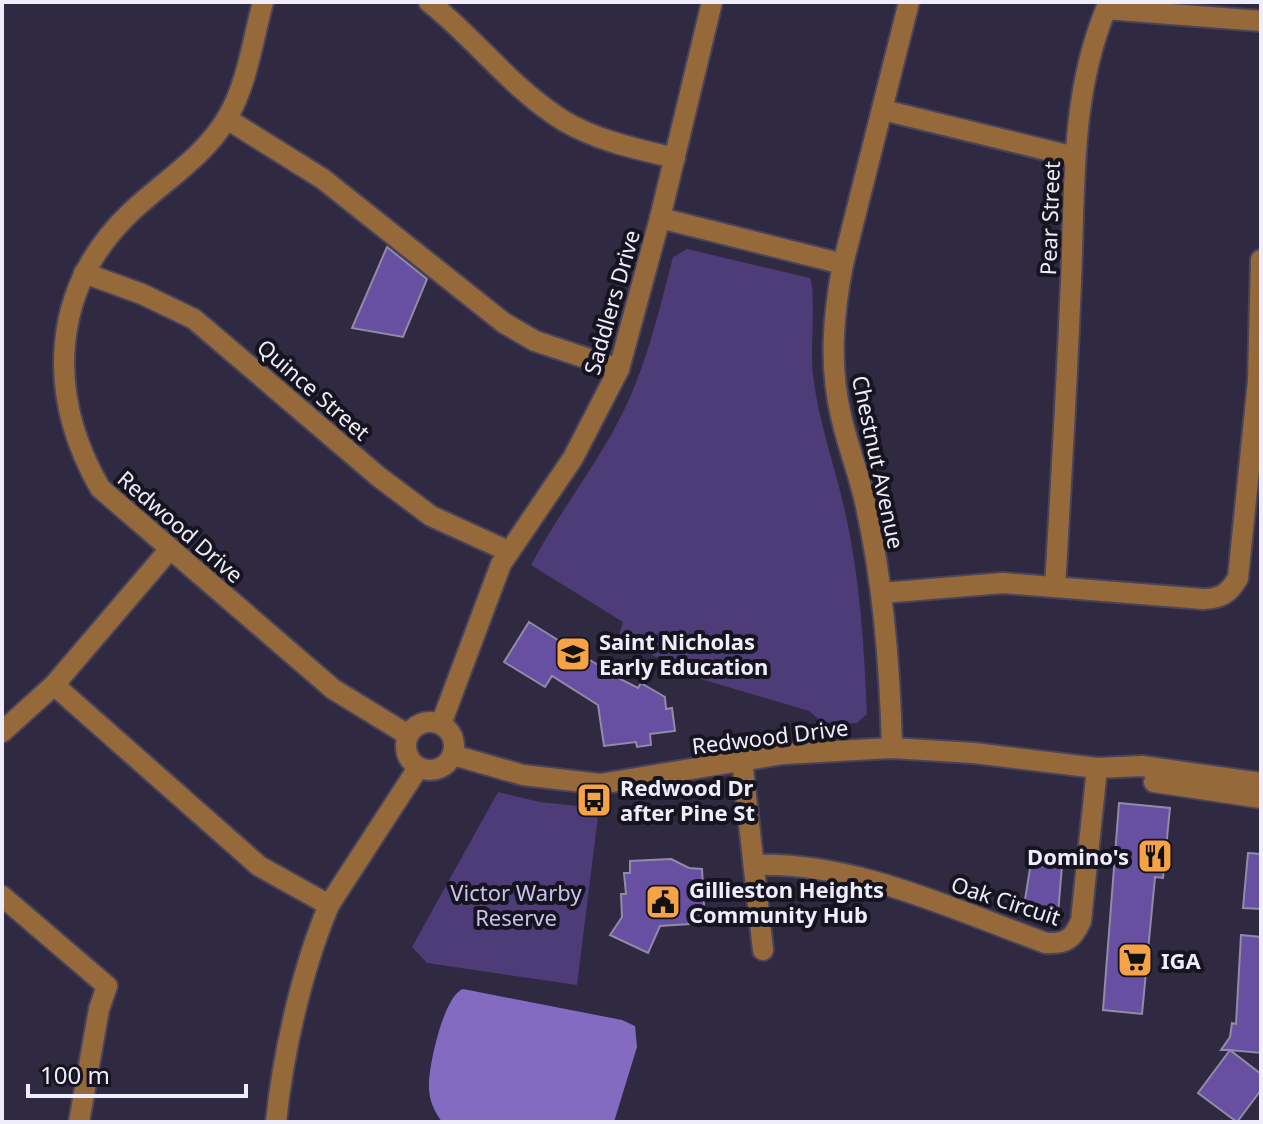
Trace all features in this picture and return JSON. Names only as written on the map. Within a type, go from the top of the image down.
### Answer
[{"type":"street","name":"Redwood Drive","points":[[263,2],[227,119],[206,145],[106,237],[84,273],[65,337],[68,415],[82,456],[100,488],[333,689],[408,735]]},
{"type":"street","name":"Saddlers Drive","points":[[441,724],[508,551],[573,458],[619,369],[660,218],[712,2]]},
{"type":"street","name":"Chestnut Avenue","points":[[892,748],[890,664],[882,593],[867,509],[841,415],[833,362],[834,308],[909,2]]},
{"type":"street","points":[[442,6],[526,93],[565,121],[617,144],[675,158]]},
{"type":"street","name":"Pear Street","points":[[1055,587],[1075,157],[1083,84],[1094,37],[1106,9],[1261,21]]},
{"type":"street","points":[[883,110],[1075,157]]},
{"type":"street","points":[[227,119],[323,179],[504,323],[535,341],[619,369]]},
{"type":"street","points":[[660,218],[843,264]]},
{"type":"street","points":[[882,593],[959,584],[1055,587],[1217,599],[1230,591],[1238,578],[1258,381],[1261,260]]},
{"type":"street","name":"Quince Street","points":[[84,273],[142,294],[194,319],[421,508],[508,551]]},
{"type":"street","points":[[2,732],[54,685],[170,549]]},
{"type":"street","points":[[54,685],[259,866],[329,905]]},
{"type":"street","points":[[422,723],[441,724],[453,737],[453,755],[436,770],[418,768],[407,754],[408,735],[422,723]]},
{"type":"street","name":"Redwood Drive","points":[[453,755],[523,775],[600,784],[814,751],[892,748],[974,753],[1097,768],[1137,779],[1261,798]]},
{"type":"street","points":[[742,760],[763,950]]},
{"type":"street","name":"Redwood Drive","points":[[1097,768],[1142,766],[1261,783]]},
{"type":"street","points":[[276,1122],[306,975],[329,905],[418,768]]},
{"type":"street","name":"Oak Circuit","points":[[755,865],[803,866],[854,876],[1046,943],[1063,944],[1075,936],[1081,921],[1097,768]]},
{"type":"street","points":[[2,896],[107,986],[99,1009],[79,1122]]},
{"type":"green space","points":[[687,249],[810,278],[815,392],[849,533],[860,610],[867,714],[857,723],[825,725],[809,711],[684,674],[619,635],[623,622],[531,565],[622,414],[648,349],[673,257]]},
{"type":"green space","name":"Victor Warby Reserve","points":[[498,792],[540,802],[599,808],[577,985],[427,963],[412,947]]},
{"type":"shaded area","points":[[463,989],[622,1020],[635,1026],[637,1047],[614,1122],[442,1122],[430,1096],[431,1064],[444,1017],[456,994]]},
{"type":"building","points":[[387,247],[427,279],[403,337],[352,328]]},
{"type":"building","points":[[529,622],[622,680],[638,688],[641,683],[665,697],[666,709],[672,708],[675,731],[650,734],[651,745],[637,747],[636,742],[604,746],[598,705],[552,676],[545,687],[504,662]]},
{"type":"building","points":[[1119,803],[1170,808],[1163,878],[1155,877],[1142,1014],[1103,1010]]},
{"type":"building","points":[[1248,853],[1261,854],[1261,909],[1243,908]]},
{"type":"building","name":"Gillieston Heights Community Hub","points":[[671,859],[689,868],[702,869],[705,923],[660,926],[648,953],[610,935],[622,917],[621,894],[626,894],[624,873],[630,873],[630,861]]},
{"type":"building","points":[[1031,862],[1062,865],[1058,914],[1024,906]]},
{"type":"building","points":[[1241,935],[1261,937],[1261,1053],[1221,1050],[1230,1037],[1232,1023],[1236,1024]]},
{"type":"building","points":[[1230,1050],[1261,1074],[1261,1090],[1237,1122],[1198,1093]]},
{"type":"place","name":"Saint Nicholas Early Education","points":[[573,654]]},
{"type":"place","name":"Redwood Dr after Pine St","points":[[594,800]]},
{"type":"place","name":"Domino's","points":[[1155,856]]},
{"type":"place","name":"Gillieston Heights Community Hub","points":[[663,902]]},
{"type":"place","name":"IGA","points":[[1135,960]]}]
